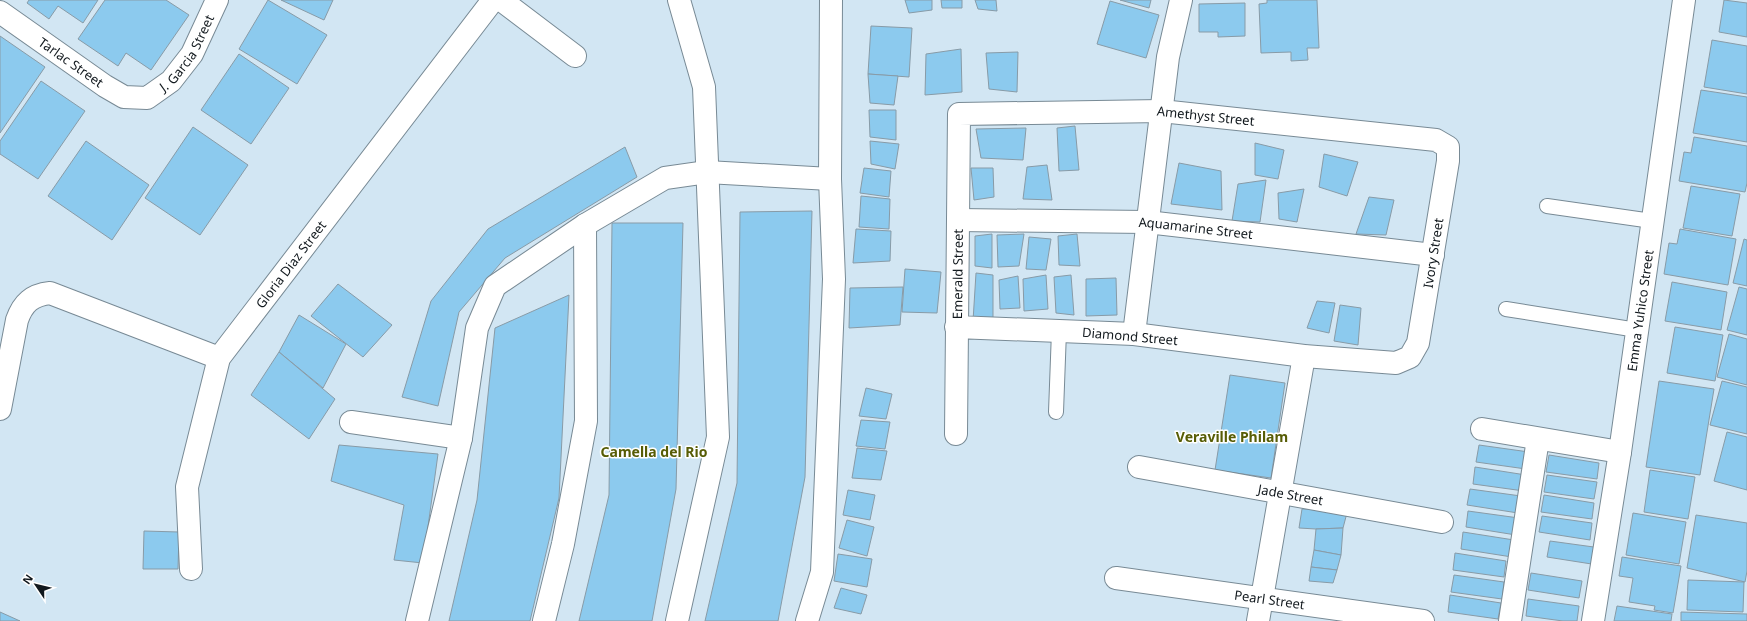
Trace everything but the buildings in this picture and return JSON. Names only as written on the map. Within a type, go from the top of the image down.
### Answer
[{"type":"street","name":"J. Garcia Street","points":[[147,98],[171,81],[192,54],[217,0]]},
{"type":"street","name":"Gloria Diaz Street","points":[[191,569],[187,487],[219,358],[493,0]]},
{"type":"street","points":[[501,0],[576,56]]},
{"type":"street","points":[[678,621],[718,437],[706,172],[704,87],[679,0]]},
{"type":"street","points":[[807,621],[822,572],[834,279],[830,179],[831,0]]},
{"type":"street","points":[[1134,334],[1168,57],[1181,0]]},
{"type":"street","name":"Emma Yuhico Street","points":[[1593,621],[1620,452],[1636,330],[1684,0]]},
{"type":"street","name":"Tarlac Street","points":[[0,12],[124,97],[147,98]]},
{"type":"street","name":"Amethyst Street","points":[[959,114],[1161,111],[1436,140],[1448,148]]},
{"type":"street","name":"Emerald Street","points":[[956,434],[959,114]]},
{"type":"street","name":"Ivory Street","points":[[1410,357],[1418,343],[1448,161],[1448,148]]},
{"type":"street","points":[[417,621],[462,438],[477,328],[495,286],[585,225],[665,178],[706,172],[830,179]]},
{"type":"street","name":"Aquamarine Street","points":[[958,220],[1147,222],[1433,255]]},
{"type":"street","points":[[544,621],[563,544],[586,421],[585,225]]},
{"type":"street","points":[[0,408],[17,320],[21,308],[29,299],[39,294],[50,293],[219,358]]},
{"type":"street","name":"Diamond Street","points":[[956,328],[1134,334],[1304,356],[1396,363],[1410,357]]},
{"type":"street","points":[[1258,621],[1304,356]]},
{"type":"street","points":[[351,422],[462,438]]},
{"type":"street","points":[[1482,429],[1620,452]]},
{"type":"street","points":[[1510,621],[1538,439]]},
{"type":"street","name":"Jade Street","points":[[1139,468],[1442,522]]},
{"type":"street","name":"Pearl Street","points":[[1116,578],[1423,621]]},
{"type":"lane","points":[[1547,206],[1652,221]]},
{"type":"lane","points":[[1506,309],[1636,330]]},
{"type":"lane","points":[[1056,412],[1059,331]]},
{"type":"district","name":"Veraville Philam","points":[[1232,437]]},
{"type":"district","name":"Camella del Rio","points":[[654,452]]}]
